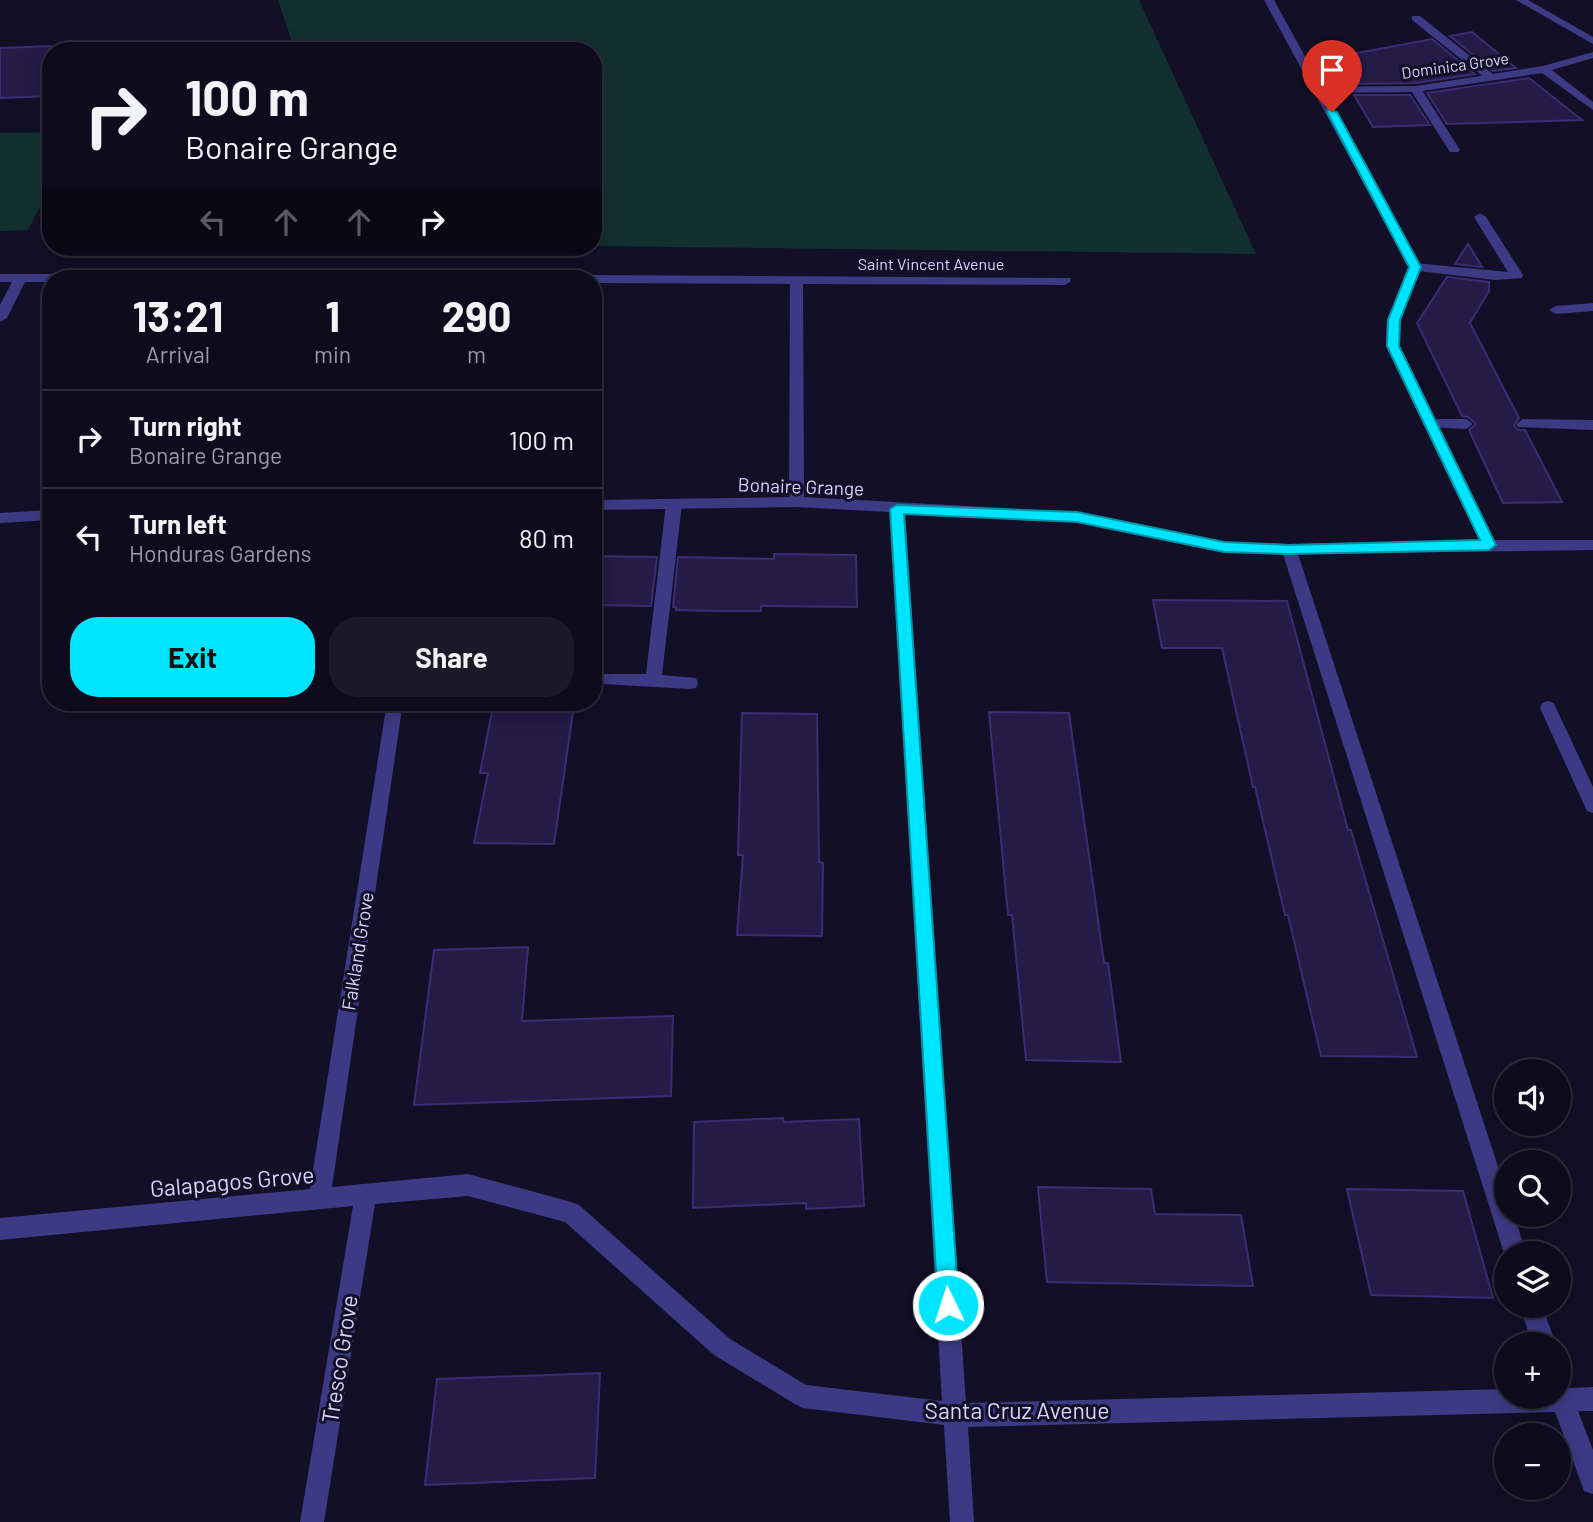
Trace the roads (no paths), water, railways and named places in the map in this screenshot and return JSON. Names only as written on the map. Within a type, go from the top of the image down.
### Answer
[{"type":"street","points":[[1269,0],[1415,267],[1394,320],[1393,346],[1489,545]]},
{"type":"street","points":[[1521,0],[1593,41]]},
{"type":"street","points":[[1416,18],[1490,77]]},
{"type":"street","name":"Dominica Grove","points":[[1320,90],[1416,89],[1544,69],[1593,55]]},
{"type":"street","points":[[1544,69],[1593,107]]},
{"type":"street","points":[[1416,89],[1454,150]]},
{"type":"street","points":[[1415,267],[1495,276],[1517,275],[1480,217]]},
{"type":"street","points":[[0,278],[42,278]]},
{"type":"street","points":[[0,318],[21,278]]},
{"type":"street","name":"Saint Vincent Avenue","points":[[602,279],[1065,281]]},
{"type":"street","points":[[796,502],[797,280]]},
{"type":"street","points":[[1556,310],[1593,307]]},
{"type":"street","points":[[1431,424],[1466,424]]},
{"type":"street","points":[[1523,424],[1593,425]]},
{"type":"street","name":"Bonaire Grange","points":[[602,505],[796,502],[1077,517],[1224,547],[1289,550],[1593,545]]},
{"type":"street","points":[[653,682],[674,504]]},
{"type":"street","points":[[897,509],[962,1522]]},
{"type":"street","points":[[0,518],[42,516]]},
{"type":"street","points":[[1289,550],[1511,1241]]},
{"type":"street","points":[[609,679],[690,683]]},
{"type":"street","points":[[1548,708],[1593,806]]},
{"type":"street","name":"Falkland Grove","points":[[319,1199],[394,711]]},
{"type":"street","name":"Santa Cruz Avenue","points":[[468,1185],[571,1213],[722,1347],[803,1396],[956,1415],[1494,1398]]},
{"type":"street","name":"Galapagos Grove","points":[[0,1229],[468,1185]]},
{"type":"street","name":"Tresco Grove","points":[[312,1522],[366,1196]]},
{"type":"street","name":"Santa Cruz Avenue","points":[[1571,1397],[1593,1399]]},
{"type":"street","points":[[1565,1409],[1593,1482]]}]
